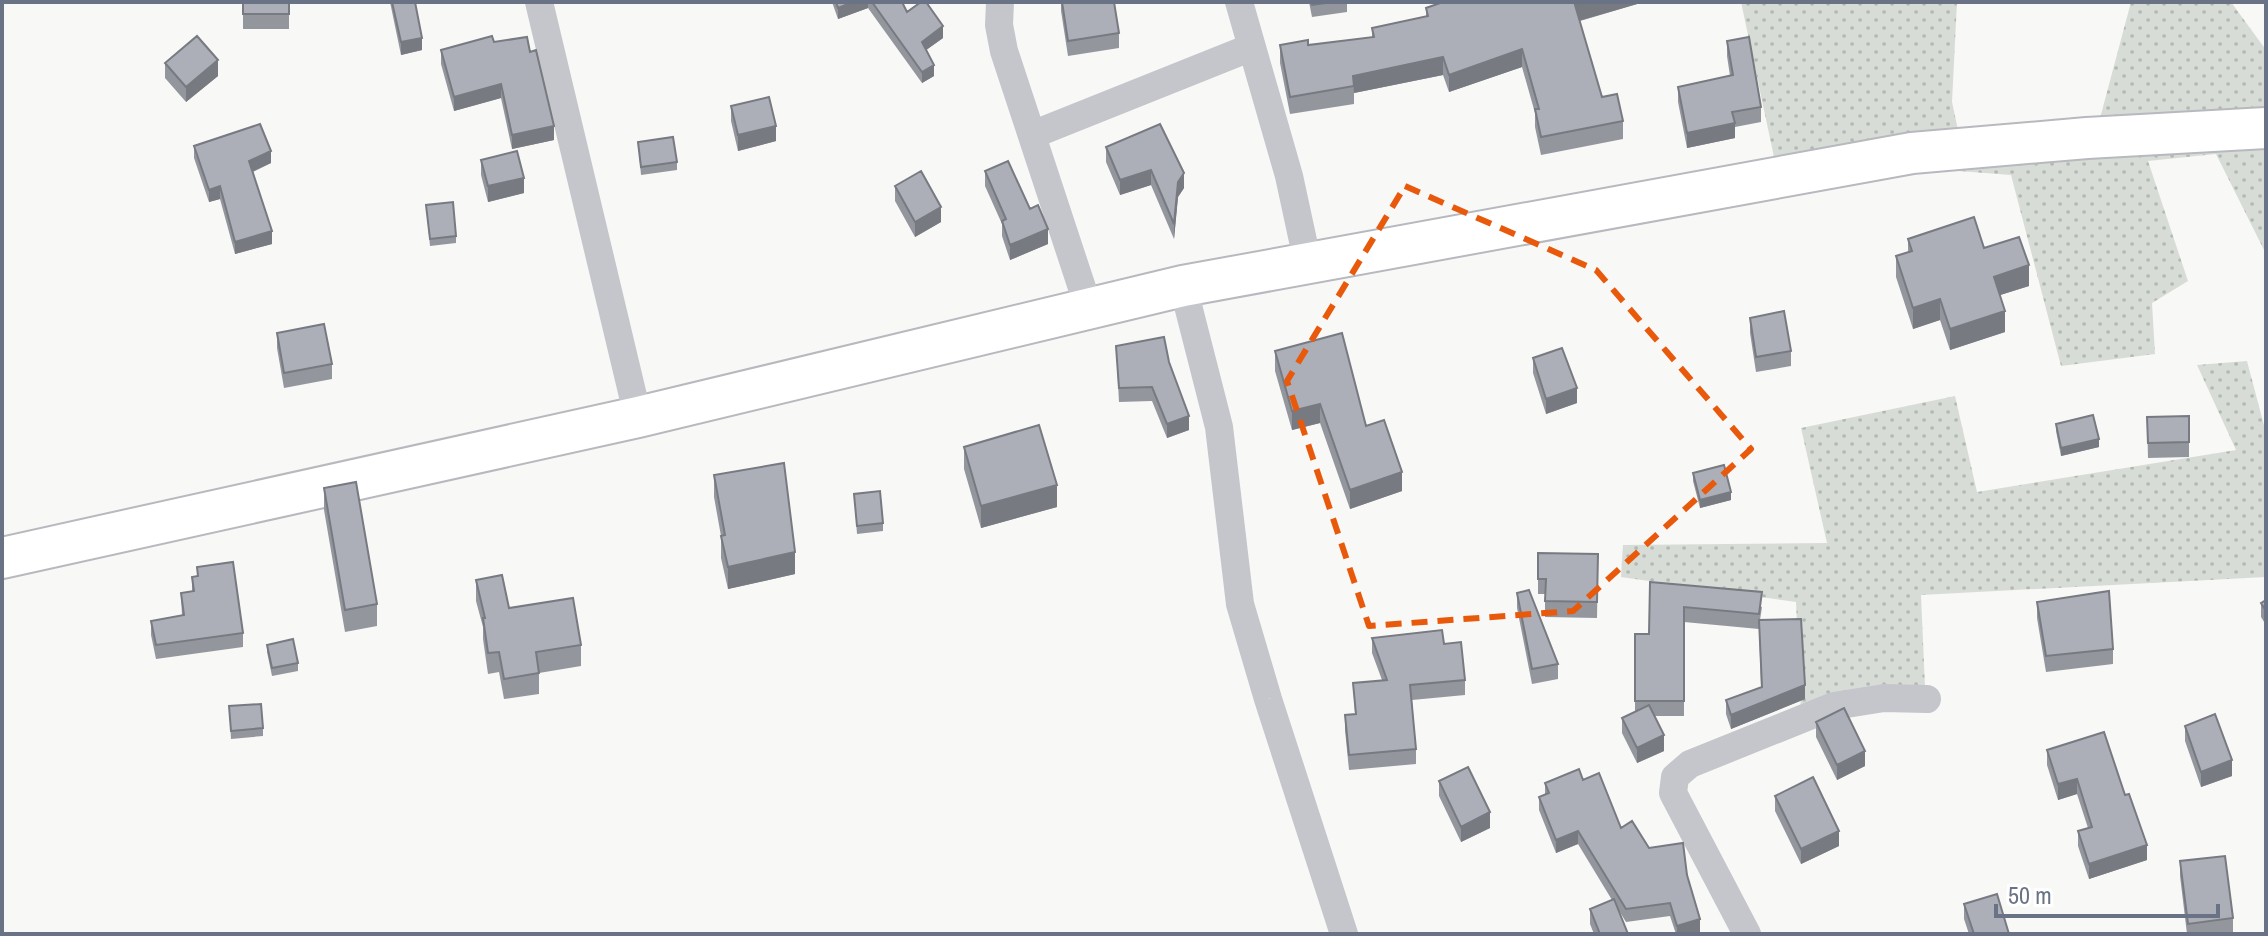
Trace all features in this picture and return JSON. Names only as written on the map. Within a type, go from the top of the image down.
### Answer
[{"type":"main road","points":[[2,558],[638,417],[1183,286],[1912,153],[2087,138],[2266,128]]},
{"type":"street","points":[[539,2],[638,417]]},
{"type":"street","points":[[1000,2],[999,25],[1004,51],[1089,309]]},
{"type":"street","points":[[1239,2],[1289,176],[1308,264]]},
{"type":"street","points":[[1032,135],[1252,47]]},
{"type":"street","points":[[1183,286],[1219,427],[1240,604],[1344,934]]},
{"type":"street","points":[[1736,931],[1673,793],[1675,777],[1690,764],[1834,706],[1884,698],[1927,699]]},
{"type":"highlighted area","points":[[1405,186],[1596,270],[1751,449],[1573,611],[1369,626],[1287,381]]},
{"type":"shaded area","points":[[1741,2],[1957,2],[1952,102],[1958,130],[1998,125],[2099,122],[2131,2],[2231,2],[2266,50],[2266,254],[2216,154],[2148,161],[2188,281],[2152,303],[2155,354],[2061,366],[2011,175],[1774,157]]},
{"type":"shaded area","points":[[2247,361],[2266,433],[2266,577],[1921,595],[1925,687],[1801,712],[1796,602],[1621,577],[1623,545],[1827,543],[1801,428],[1955,396],[1977,492],[2236,450],[2197,365]]},
{"type":"building","points":[[243,2],[289,2],[289,14],[243,14]]},
{"type":"building","points":[[392,2],[415,2],[422,38],[401,42]]},
{"type":"building","points":[[836,2],[853,2],[838,8]]},
{"type":"building","points":[[872,2],[902,2],[907,12],[926,2],[943,26],[922,42],[934,65],[922,72]]},
{"type":"building","points":[[1062,2],[1114,2],[1119,33],[1068,41]]},
{"type":"building","points":[[1443,2],[1584,2],[1575,5],[1602,97],[1617,94],[1623,121],[1541,137],[1535,109],[1539,109],[1522,49],[1449,75],[1443,57],[1353,76],[1354,86],[1290,97],[1280,45],[1308,40],[1308,45],[1374,37],[1372,28],[1428,16],[1426,8]]},
{"type":"building","points":[[197,36],[218,60],[186,87],[165,63]]},
{"type":"building","points":[[492,36],[494,42],[527,37],[530,52],[536,50],[554,126],[512,135],[501,84],[454,97],[441,50]]},
{"type":"building","points":[[1749,37],[1761,107],[1732,112],[1735,123],[1687,133],[1678,87],[1733,75],[1727,41]]},
{"type":"building","points":[[769,97],[776,126],[738,135],[731,106]]},
{"type":"building","points":[[260,124],[271,151],[249,161],[272,231],[235,242],[220,186],[209,190],[194,146]]},
{"type":"building","points":[[1160,124],[1184,173],[1178,182],[1174,224],[1151,170],[1120,180],[1106,147]]},
{"type":"building","points":[[673,137],[677,162],[641,167],[638,142]]},
{"type":"building","points":[[517,151],[524,178],[488,186],[481,160]]},
{"type":"building","points":[[1008,161],[1030,209],[1038,205],[1048,229],[1010,245],[1002,221],[1006,219],[985,171]]},
{"type":"building","points":[[921,171],[941,207],[915,222],[895,186]]},
{"type":"building","points":[[453,202],[456,236],[430,239],[426,205]]},
{"type":"building","points":[[1974,217],[1984,248],[2019,237],[2029,265],[1994,277],[2005,311],[1950,329],[1940,299],[1913,308],[1896,256],[1912,251],[1908,239]]},
{"type":"building","points":[[1784,311],[1791,351],[1756,357],[1750,318]]},
{"type":"building","points":[[324,324],[332,364],[284,373],[277,333]]},
{"type":"building","points":[[1342,333],[1366,426],[1384,420],[1402,472],[1350,490],[1320,404],[1292,411],[1275,351]]},
{"type":"building","points":[[1164,337],[1169,362],[1189,416],[1167,424],[1152,387],[1119,388],[1116,346]]},
{"type":"building","points":[[1562,348],[1577,388],[1546,399],[1533,358]]},
{"type":"building","points":[[2093,415],[2099,439],[2061,448],[2056,424]]},
{"type":"building","points":[[2189,416],[2189,442],[2148,443],[2147,417]]},
{"type":"building","points":[[1039,425],[1057,485],[981,506],[964,447]]},
{"type":"building","points":[[784,463],[795,552],[728,567],[714,475]]},
{"type":"building","points":[[1724,465],[1731,492],[1700,500],[1693,473]]},
{"type":"building","points":[[356,482],[377,604],[345,610],[324,488]]},
{"type":"building","points":[[880,491],[883,523],[857,526],[854,494]]},
{"type":"building","points":[[1538,553],[1598,554],[1597,602],[1545,601],[1546,579],[1538,579]]},
{"type":"building","points":[[233,562],[243,633],[156,645],[151,621],[184,615],[181,593],[194,591],[192,577],[198,576],[197,567]]},
{"type":"building","points":[[502,575],[509,608],[573,598],[581,645],[536,652],[539,673],[504,679],[499,652],[488,653],[485,618],[476,580]]},
{"type":"building","points":[[1650,582],[1762,592],[1759,614],[1684,607],[1684,701],[1635,701],[1635,634],[1649,634]]},
{"type":"building","points":[[1529,590],[1558,664],[1532,669],[1517,593]]},
{"type":"building","points":[[2109,591],[2113,649],[2046,656],[2037,602]]},
{"type":"building","points":[[1801,619],[1805,685],[1731,715],[1726,700],[1762,687],[1759,620]]},
{"type":"building","points":[[1442,630],[1444,644],[1461,642],[1465,680],[1410,685],[1416,749],[1349,755],[1345,715],[1356,714],[1353,683],[1387,680],[1372,638]]},
{"type":"building","points":[[293,639],[298,663],[272,668],[267,645]]},
{"type":"building","points":[[261,704],[263,728],[231,731],[229,706]]},
{"type":"building","points":[[1649,705],[1664,735],[1637,748],[1622,718]]},
{"type":"building","points":[[1844,708],[1865,751],[1837,765],[1816,722]]},
{"type":"building","points":[[2215,714],[2232,760],[2201,772],[2185,726]]},
{"type":"building","points":[[2104,732],[2125,795],[2129,794],[2147,845],[2089,864],[2078,831],[2092,827],[2077,779],[2058,784],[2047,750]]},
{"type":"building","points":[[1468,767],[1490,812],[1461,827],[1439,781]]},
{"type":"building","points":[[1579,769],[1583,780],[1599,773],[1621,828],[1632,821],[1649,848],[1683,843],[1687,875],[1700,919],[1677,926],[1670,903],[1626,909],[1578,831],[1556,840],[1539,797],[1549,793],[1545,783]]},
{"type":"building","points":[[1813,777],[1839,831],[1801,849],[1775,796]]},
{"type":"building","points":[[2225,856],[2233,918],[2188,924],[2180,861]]},
{"type":"building","points":[[1997,894],[2009,934],[1974,934],[1964,904]]},
{"type":"building","points":[[1614,899],[1628,934],[1600,934],[1590,909]]}]
